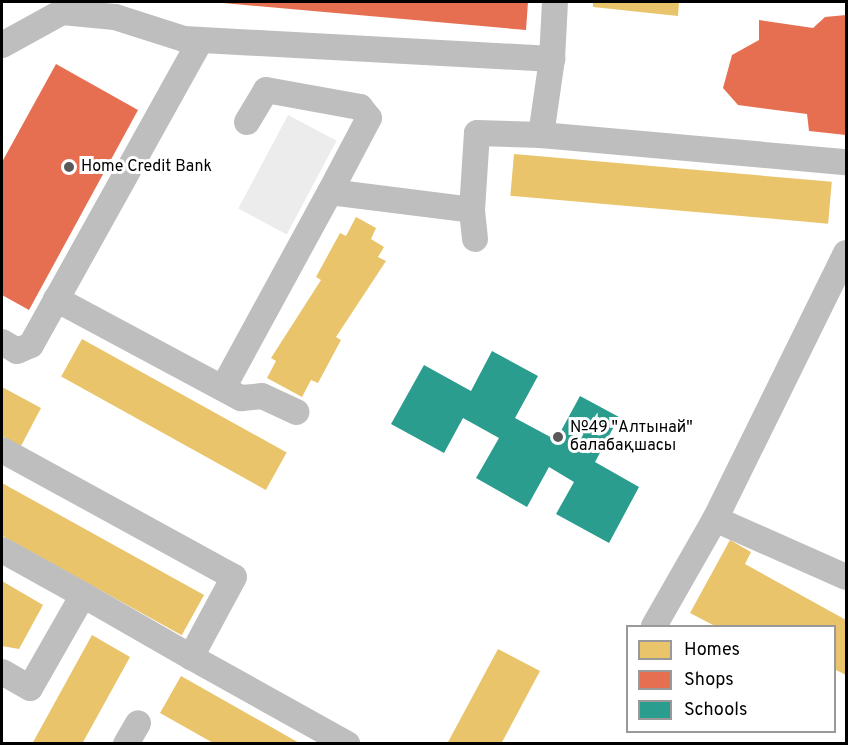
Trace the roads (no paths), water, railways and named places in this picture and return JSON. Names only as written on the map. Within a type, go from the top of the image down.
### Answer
[{"type":"lane","points":[[541,135],[552,59],[555,2]]},
{"type":"lane","points":[[2,45],[62,12],[115,17],[200,41],[552,59]]},
{"type":"lane","points":[[2,342],[17,351],[31,345],[200,41]]},
{"type":"lane","points":[[223,388],[369,118],[360,107],[266,90],[247,122]]},
{"type":"lane","points":[[475,239],[471,210],[477,133],[541,135],[846,162]]},
{"type":"lane","points":[[330,192],[471,210]]},
{"type":"lane","points":[[655,625],[715,519],[846,253],[846,248]]},
{"type":"lane","points":[[56,299],[242,398],[262,396],[296,412]]},
{"type":"lane","points":[[2,450],[234,577],[190,657]]},
{"type":"lane","points":[[715,519],[846,577]]},
{"type":"lane","points":[[2,550],[347,744]]},
{"type":"lane","points":[[2,672],[30,688],[82,595]]},
{"type":"place","name":"Home Credit Bank","points":[[69,167]]},
{"type":"place","name":"№49 \"Алтынай\" балабақшасы","points":[[558,437]]}]
